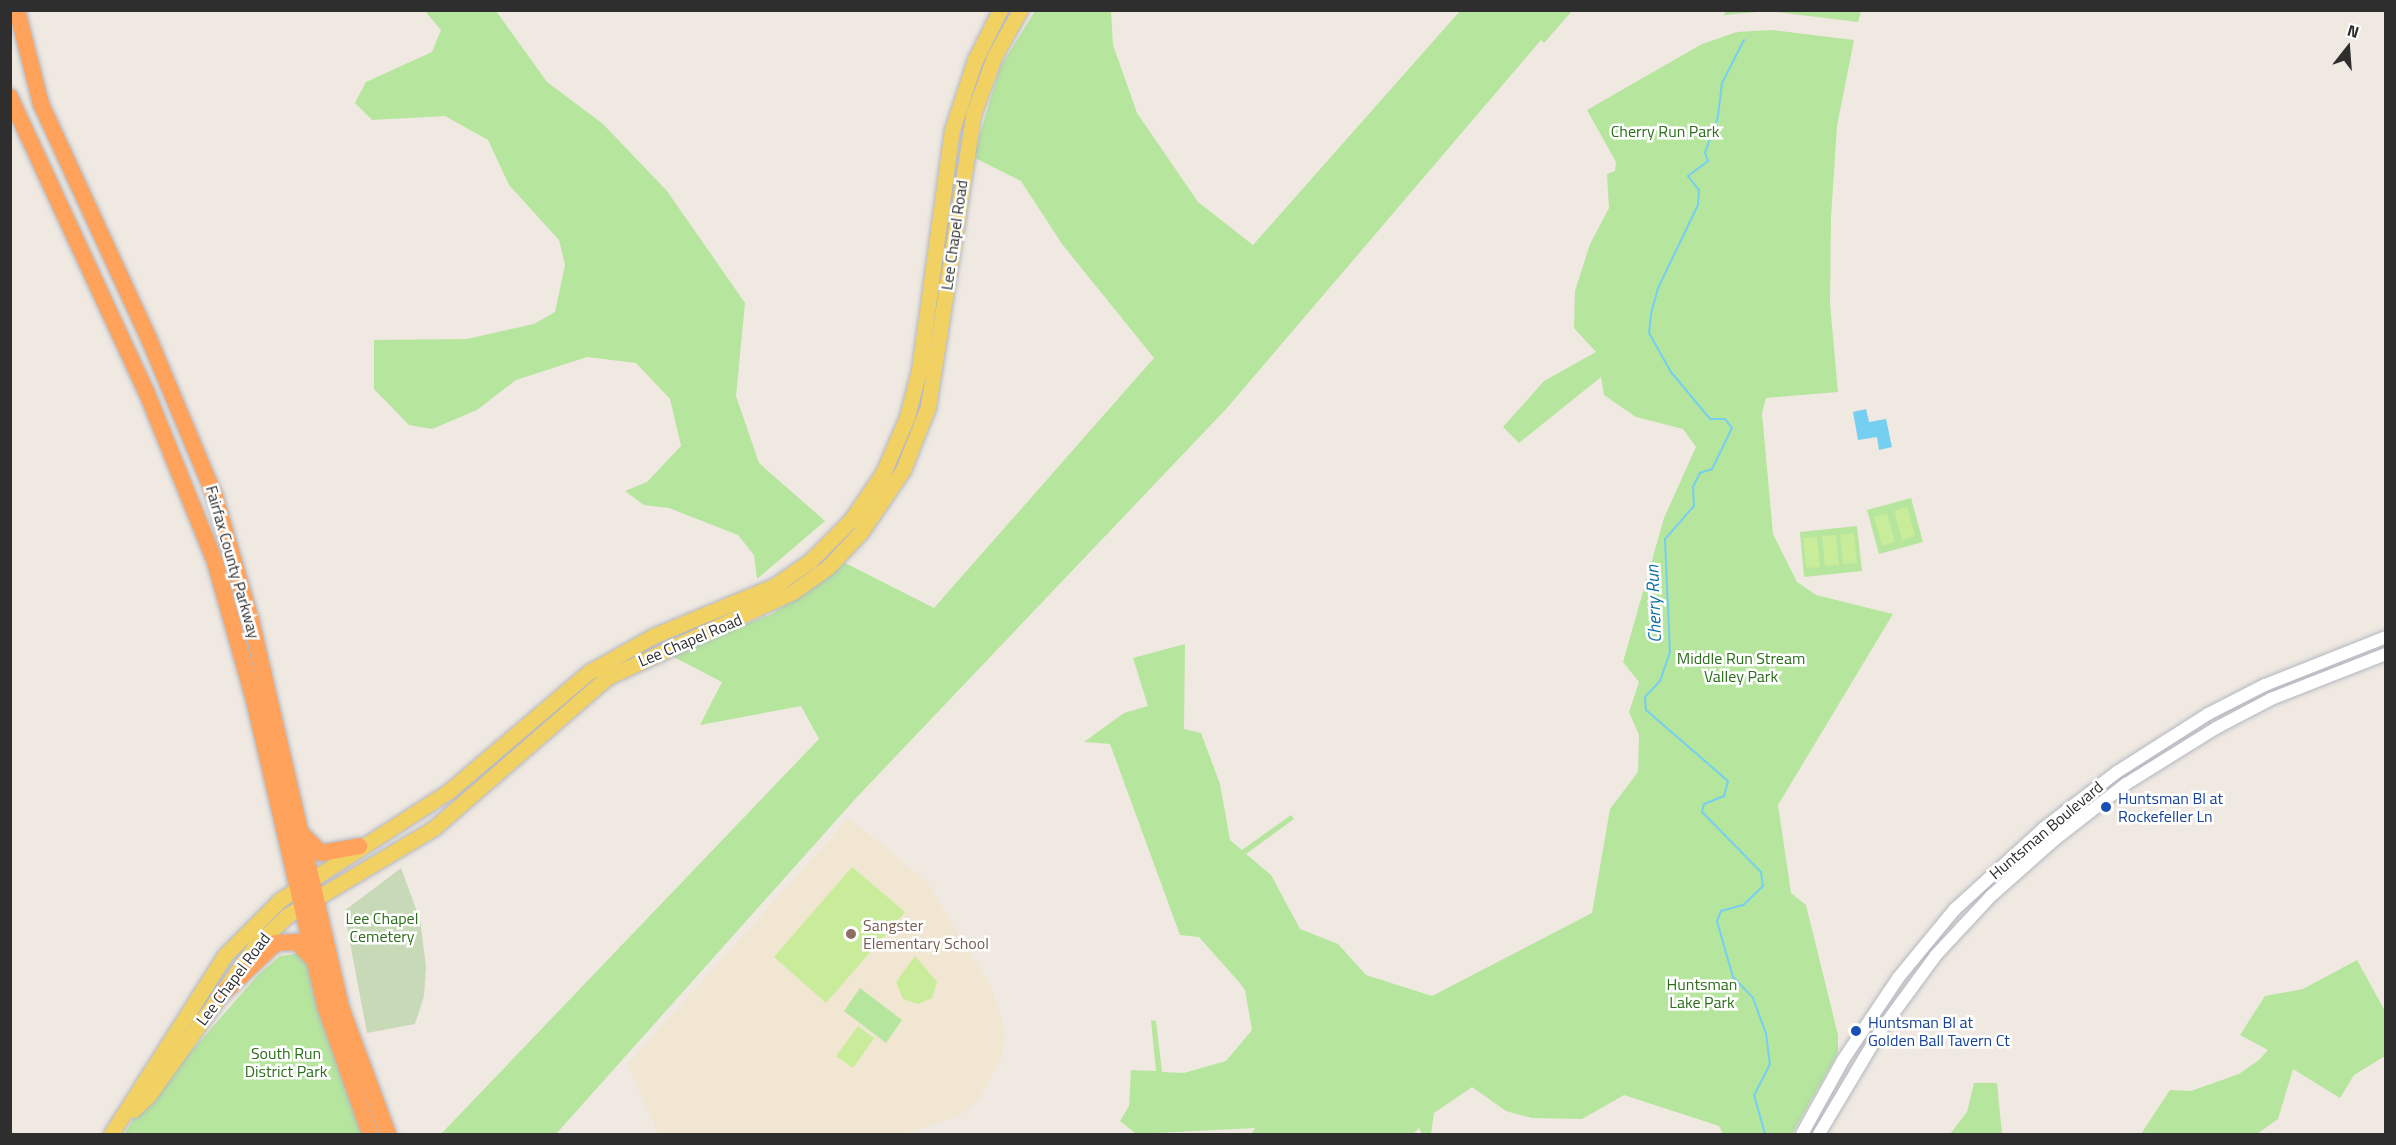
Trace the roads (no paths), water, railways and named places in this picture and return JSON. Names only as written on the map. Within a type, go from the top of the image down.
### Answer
[{"type":"highway","name":"Fairfax County Parkway","points":[[17,10],[41,104],[149,339],[215,497],[251,620],[311,876],[309,900],[314,962],[336,1048],[370,1134]]},
{"type":"highway","name":"Fairfax County Parkway","points":[[10,97],[147,391],[215,561],[254,700],[297,886],[309,900],[354,1051],[388,1134]]},
{"type":"highway","points":[[299,826],[310,846],[321,853],[359,846]]},
{"type":"highway","points":[[219,996],[276,943],[297,942],[314,962]]},
{"type":"main road","name":"Lee Chapel Road","points":[[116,1128],[225,955],[297,886],[448,791],[588,672],[653,636],[752,597],[793,574],[844,527],[883,473],[902,431],[916,386],[958,106],[1000,10]]},
{"type":"main road","name":"Lee Chapel Road","points":[[116,1128],[149,1095],[256,945],[309,900],[434,828],[587,693],[659,651],[758,611],[812,580],[861,532],[903,470],[934,380],[973,115],[994,57],[1020,10]]},
{"type":"main road","points":[[653,636],[659,651]]},
{"type":"street","name":"Huntsman Boulevard","points":[[1802,1134],[1843,1060],[1898,978],[1954,910],[2044,828],[2117,772],[2208,714],[2275,680],[2385,637]]},
{"type":"street","name":"Huntsman Boulevard","points":[[1819,1134],[1875,1039],[1936,955],[1991,896],[2055,840],[2126,784],[2216,728],[2271,699],[2385,654]]},
{"type":"water","points":[[1866,409],[1869,422],[1886,419],[1892,447],[1879,450],[1877,437],[1858,440],[1853,412]]},
{"type":"waterway","name":"Cherry Run","points":[[1744,40],[1722,83],[1718,117],[1705,153],[1708,161],[1688,176],[1699,190],[1698,205],[1658,288],[1651,315],[1649,333],[1671,372],[1710,419],[1725,419],[1732,428],[1712,469],[1700,473],[1693,487],[1694,506],[1665,539],[1670,652],[1660,681],[1645,697],[1646,710],[1728,781],[1724,796],[1704,804],[1702,812],[1761,872],[1763,886],[1743,905],[1721,911],[1717,921],[1733,977],[1753,998],[1766,1033],[1770,1064],[1754,1095],[1765,1134]]},
{"type":"place","name":"Huntsman Bl at Rockefeller Ln","points":[[2106,807]]},
{"type":"place","name":"Sangster Elementary School","points":[[851,934]]},
{"type":"place","name":"Huntsman Bl at Golden Ball Tavern Ct","points":[[1856,1031]]},
{"type":"park label","name":"Cherry Run Park","points":[[1665,131]]},
{"type":"park label","name":"Middle Run Stream Valley Park","points":[[1741,667]]},
{"type":"park label","name":"Lee Chapel Cemetery","points":[[382,927]]},
{"type":"park label","name":"Huntsman Lake Park","points":[[1702,993]]},
{"type":"park label","name":"South Run District Park","points":[[286,1062]]}]
